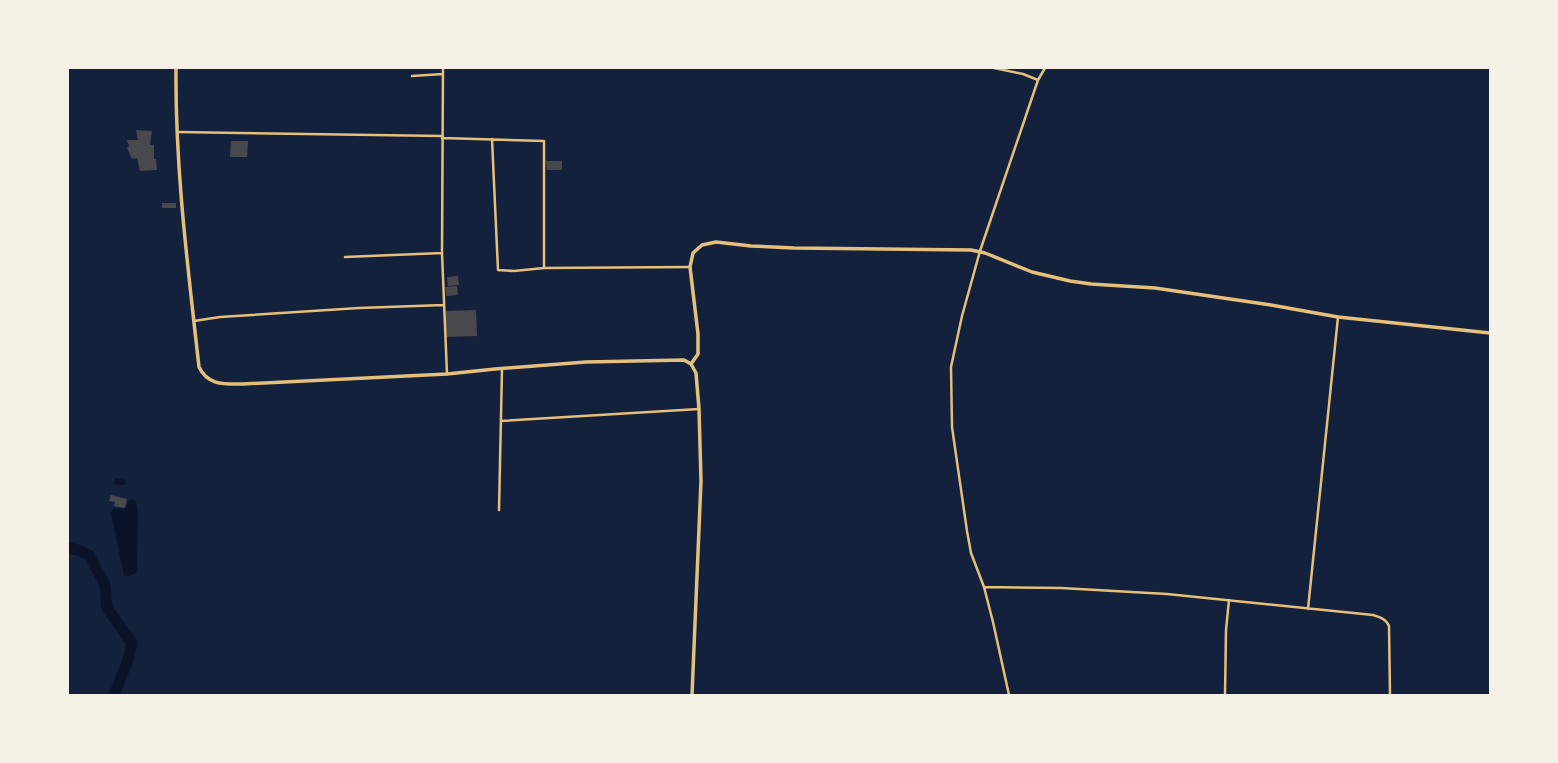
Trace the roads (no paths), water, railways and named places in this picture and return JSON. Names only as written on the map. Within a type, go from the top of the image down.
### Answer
[{"type":"street","points":[[176,68],[178,132],[194,321],[200,367],[202,372],[209,380],[226,384],[243,384],[447,374],[586,362],[684,360],[692,364],[696,373],[699,410],[701,481],[692,695]]},
{"type":"street","points":[[443,68],[442,253],[447,374]]},
{"type":"street","points":[[994,68],[1023,74],[1038,80]]},
{"type":"street","points":[[1009,695],[993,622],[984,587],[971,553],[967,531],[952,427],[951,367],[962,316],[980,251],[1038,80],[1045,68]]},
{"type":"street","points":[[412,76],[443,74]]},
{"type":"street","points":[[178,132],[289,132],[544,141],[544,268]]},
{"type":"street","points":[[492,140],[498,270],[514,271],[544,268],[690,267]]},
{"type":"street","points":[[692,364],[698,354],[698,334],[690,267],[693,253],[702,245],[716,242],[751,246],[794,248],[940,248],[980,251],[1032,272],[1070,281],[1091,284],[1155,288],[1271,305],[1338,317],[1490,333]]},
{"type":"street","points":[[345,257],[442,253]]},
{"type":"street","points":[[194,321],[220,317],[359,308],[444,305]]},
{"type":"street","points":[[1308,609],[1338,317]]},
{"type":"street","points":[[499,510],[502,369]]},
{"type":"street","points":[[501,421],[699,410]]},
{"type":"street","points":[[984,587],[1111,590],[1167,594],[1380,616],[1386,620],[1390,633],[1390,695]]},
{"type":"street","points":[[1225,695],[1226,630],[1230,600]]},
{"type":"water","points":[[115,478],[126,480],[125,485],[114,484]]},
{"type":"water","points":[[130,499],[136,501],[138,512],[137,572],[130,576],[124,576],[111,513],[114,508],[124,509]]},
{"type":"waterway","points":[[68,548],[78,550],[89,555],[105,585],[107,608],[132,643],[128,660],[114,695]]}]
